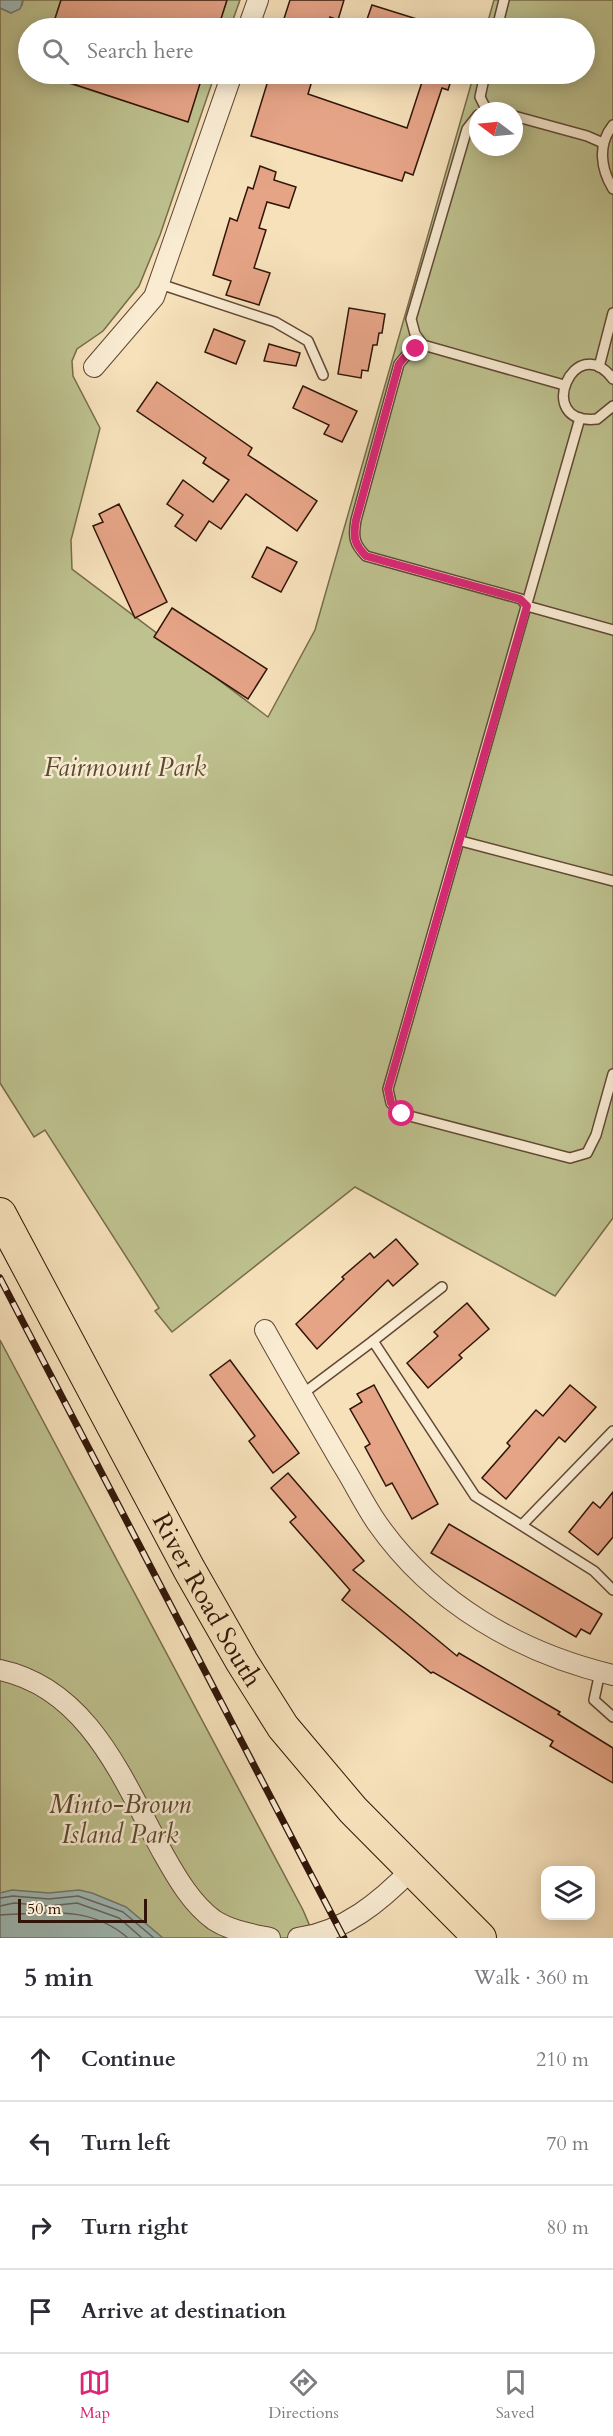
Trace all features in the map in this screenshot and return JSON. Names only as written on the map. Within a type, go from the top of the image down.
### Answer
[{"type":"main road","name":"River Road South","points":[[0,1214],[242,1662],[283,1727],[353,1810],[480,1938]]},
{"type":"street","points":[[252,18],[258,0]]},
{"type":"street","points":[[94,367],[145,308],[160,284],[229,84]]},
{"type":"street","points":[[265,1330],[377,1523],[432,1585],[499,1633],[537,1652],[606,1673]]},
{"type":"street","points":[[0,1670],[43,1686],[69,1703],[81,1716],[109,1758],[174,1874],[203,1911],[228,1928],[270,1938]]},
{"type":"street","points":[[298,1938],[324,1933],[355,1917],[391,1890],[412,1869]]},
{"type":"lane","points":[[499,18],[504,0]]},
{"type":"lane","points":[[482,84],[480,97],[482,102]]},
{"type":"lane","points":[[523,118],[587,136],[603,143]]},
{"type":"lane","points":[[613,125],[603,143],[602,160],[605,176],[613,189]]},
{"type":"lane","points":[[469,126],[411,319],[415,334],[423,345],[564,386]]},
{"type":"lane","points":[[160,284],[275,322],[292,331],[308,340],[323,375]]},
{"type":"lane","points":[[599,367],[613,312]]},
{"type":"lane","points":[[423,345],[409,352],[399,364],[356,520],[353,534],[356,546],[366,556],[520,599],[527,606],[613,630]]},
{"type":"lane","points":[[613,379],[599,367],[580,367],[572,372],[564,386],[566,406],[580,418],[597,419],[613,406]]},
{"type":"lane","points":[[580,418],[461,841],[388,1089],[391,1103],[402,1114],[570,1158],[587,1153],[596,1135],[613,1074]]},
{"type":"lane","points":[[461,841],[613,881]]},
{"type":"lane","points":[[302,1395],[442,1287]]},
{"type":"lane","points":[[373,1341],[475,1496],[594,1571],[613,1590]]},
{"type":"lane","points":[[522,1525],[613,1431]]},
{"type":"lane","points":[[606,1673],[594,1700],[613,1717]]},
{"type":"green space","name":"Fairmount Park","points":[[23,0],[61,0],[55,18],[18,18],[18,84],[71,84],[187,121],[200,84],[212,84],[160,235],[139,286],[103,331],[77,349],[72,361],[73,376],[100,428],[71,540],[72,569],[268,717],[315,630],[471,84],[595,84],[595,18],[489,18],[494,0],[613,0],[613,1218],[555,1296],[355,1187],[172,1332],[155,1311],[159,1308],[45,1130],[34,1137],[0,1083],[0,8],[11,13],[22,5]]},
{"type":"green space","points":[[227,0],[240,0],[234,18],[221,18]]},
{"type":"green space","name":"Minto-Brown Island Park","points":[[0,1340],[303,1910],[315,1938],[0,1938]]},
{"type":"water","points":[[0,0],[23,0],[20,9],[11,13],[0,8]]},
{"type":"water","points":[[12,1890],[49,1893],[79,1890],[92,1893],[126,1907],[163,1938],[0,1938],[0,1893]]},
{"type":"building","points":[[61,0],[227,0],[221,18],[55,18]]},
{"type":"building","points":[[290,0],[344,0],[339,18],[284,18]]},
{"type":"building","points":[[372,5],[414,18],[367,18]]},
{"type":"building","points":[[73,84],[200,84],[188,122]]},
{"type":"building","points":[[267,84],[311,84],[308,94],[407,128],[421,84],[450,84],[448,90],[442,88],[413,175],[405,172],[402,181],[251,136]]},
{"type":"building","points":[[260,166],[276,172],[274,180],[296,187],[289,208],[267,202],[259,228],[266,230],[254,268],[270,273],[259,305],[226,295],[231,281],[213,275],[230,218],[237,221],[248,187],[253,189]]},
{"type":"building","points":[[349,308],[385,314],[382,333],[379,333],[377,345],[373,345],[368,371],[362,370],[361,378],[338,374]]},
{"type":"building","points":[[214,329],[245,341],[236,364],[205,352]]},
{"type":"building","points":[[269,344],[300,353],[296,366],[264,361]]},
{"type":"building","points":[[157,382],[252,448],[248,455],[317,501],[297,531],[246,494],[221,529],[209,521],[196,541],[175,526],[183,515],[167,504],[183,480],[213,502],[229,480],[203,463],[206,458],[137,411]]},
{"type":"building","points":[[303,386],[357,411],[342,442],[324,434],[329,425],[293,408]]},
{"type":"building","points":[[119,504],[167,602],[135,618],[93,526],[103,522],[99,514]]},
{"type":"building","points":[[267,547],[297,562],[281,592],[252,577]]},
{"type":"building","points":[[172,608],[267,669],[248,699],[154,637]]},
{"type":"building","points":[[396,1239],[418,1264],[393,1286],[388,1280],[317,1349],[296,1324],[344,1279],[342,1277],[370,1253],[374,1258]]},
{"type":"building","points":[[467,1303],[489,1329],[459,1355],[462,1358],[428,1388],[407,1363],[438,1336],[434,1332]]},
{"type":"building","points":[[230,1360],[299,1453],[273,1473],[249,1441],[255,1436],[210,1375]]},
{"type":"building","points":[[374,1385],[438,1504],[412,1519],[392,1483],[386,1486],[365,1447],[370,1444],[350,1409],[362,1402],[357,1394]]},
{"type":"building","points":[[570,1385],[596,1407],[565,1442],[559,1437],[506,1499],[482,1478],[510,1446],[507,1443],[536,1410],[543,1416]]},
{"type":"building","points":[[288,1473],[364,1561],[353,1570],[457,1656],[459,1653],[560,1712],[558,1714],[613,1748],[613,1783],[550,1746],[553,1741],[433,1672],[431,1673],[342,1600],[350,1590],[290,1522],[296,1517],[271,1488]]},
{"type":"building","points":[[613,1492],[613,1537],[598,1555],[569,1532],[593,1502],[600,1508]]},
{"type":"building","points":[[449,1524],[602,1614],[590,1634],[581,1629],[576,1637],[431,1553]]},
{"type":"railway","points":[[0,1278],[344,1938]]},
{"type":"route","points":[[402,1114],[391,1103],[388,1089],[527,606],[520,599],[366,556],[356,546],[353,534],[356,520],[399,364],[409,352],[416,349]]}]
